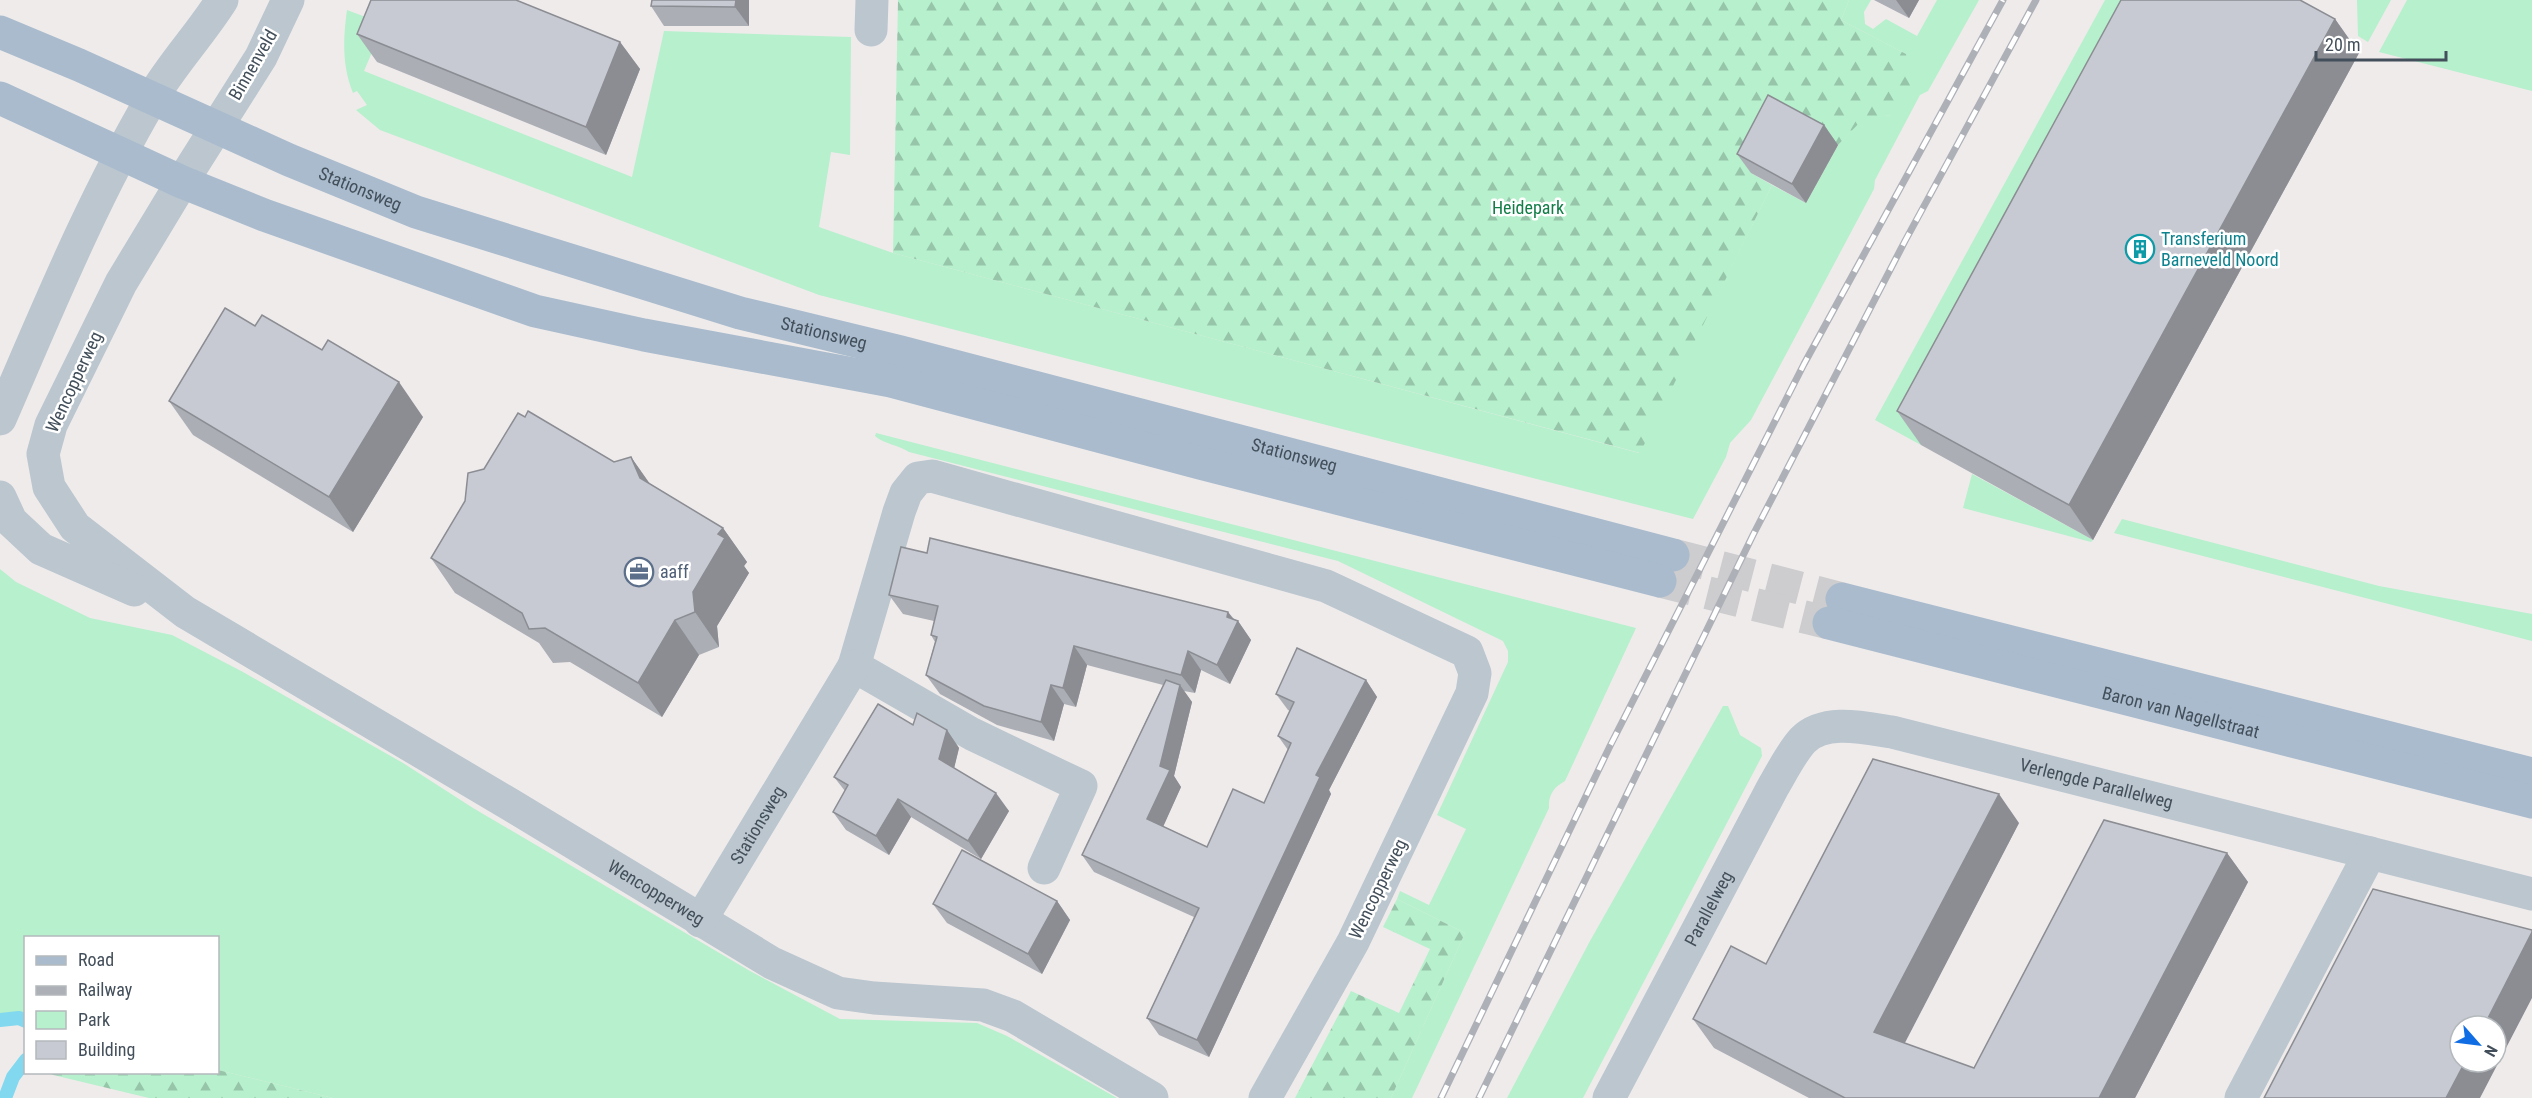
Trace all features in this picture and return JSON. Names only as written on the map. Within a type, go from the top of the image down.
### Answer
[{"type":"main road","name":"Stationsweg","points":[[0,32],[416,212],[741,313],[901,351],[1666,568],[1211,466],[891,381],[645,335],[535,311],[264,215],[121,155],[0,98]]},
{"type":"main road","name":"Baron van Nagellstraat","points":[[2532,774],[1835,611],[2532,802]]},
{"type":"street","points":[[0,419],[79,238],[121,155],[152,98],[222,0]]},
{"type":"street","name":"Binnenveld","points":[[182,182],[261,57],[288,0]]},
{"type":"street","name":"Wencopperweg","points":[[182,182],[121,283],[51,425],[43,454],[49,487],[75,527],[185,612]]},
{"type":"street","name":"Stationsweg","points":[[700,921],[854,666],[906,493],[918,478],[932,476],[1326,586],[1467,652],[1475,673]]},
{"type":"street","name":"Wencopperweg","points":[[0,497],[11,521],[41,549],[185,612],[772,963],[838,993],[874,998],[983,1005],[1013,1016],[1152,1098]]},
{"type":"street","points":[[854,666],[972,734],[1081,786],[1044,868]]},
{"type":"street","name":"Wencopperweg","points":[[1265,1098],[1353,942],[1472,693],[1475,673]]},
{"type":"street","name":"Verlengde Parallelweg","points":[[1822,728],[1856,727],[1892,732],[2532,894]]},
{"type":"street","name":"Parallelweg","points":[[1609,1098],[1773,788],[1804,740],[1822,728]]},
{"type":"street","points":[[2241,1098],[2370,853]]},
{"type":"green space","name":"Heidepark","points":[[898,0],[1849,0],[1841,20],[1906,54],[1910,86],[1891,115],[1863,119],[1838,145],[1801,125],[1751,173],[1772,185],[1640,453],[893,253]]},
{"type":"green space","points":[[1849,0],[1871,0],[1864,12],[1865,24],[1873,29],[1886,19],[1917,36],[1937,0],[1979,0],[1928,91],[1920,95],[1875,180],[1874,189],[1751,420],[1730,443],[1726,457],[1693,519],[819,295],[380,130],[356,110],[367,105],[357,91],[353,93],[344,52],[347,10],[384,24],[364,71],[632,177],[664,31],[851,37],[850,155],[831,152],[819,227],[893,253],[1639,453],[1772,185],[1806,203],[1838,145],[1863,118],[1891,115],[1906,54],[1841,20]]},
{"type":"green space","points":[[2105,0],[2163,0],[1921,445],[1875,420]]},
{"type":"green space","points":[[2357,0],[2391,0],[2368,42],[2358,36]]},
{"type":"green space","points":[[2407,0],[2532,0],[2532,91],[2379,52]]},
{"type":"green space","points":[[876,433],[1636,628],[1565,781],[1551,795],[1549,808],[1412,1098],[1391,1098],[1465,933],[1397,899],[1400,891],[1429,905],[1466,829],[1437,815],[1508,662],[1508,651],[1503,641],[1338,561],[909,452],[879,439],[875,436]]},
{"type":"green space","points":[[1972,474],[2093,540],[2091,542],[1963,508]]},
{"type":"green space","points":[[2122,519],[2379,586],[2532,614],[2532,641],[2114,533]]},
{"type":"green space","points":[[0,569],[16,582],[90,618],[172,635],[243,672],[403,763],[473,808],[750,971],[840,1019],[977,1023],[1007,1036],[1117,1098],[333,1098],[219,1070],[219,936],[24,936],[24,1022],[0,1015]]},
{"type":"green space","points":[[1723,706],[1728,706],[1740,735],[1761,748],[1762,756],[1583,1098],[1507,1098],[1590,941]]},
{"type":"green space","points":[[1397,899],[1465,933],[1391,1098],[1295,1098],[1351,991],[1399,1013],[1430,949],[1383,927]]},
{"type":"green space","points":[[219,1070],[333,1098],[149,1098],[49,1074],[219,1074]]},
{"type":"building","points":[[371,0],[516,0],[620,42],[586,127],[357,34]]},
{"type":"building","points":[[652,0],[736,0],[735,7],[651,6]]},
{"type":"building","name":"Transferium Barneveld Noord","points":[[2121,0],[2300,0],[2335,19],[2069,505],[1897,411]]},
{"type":"building","points":[[1768,95],[1824,125],[1792,184],[1737,154]]},
{"type":"building","points":[[225,308],[255,326],[262,315],[322,350],[328,340],[399,382],[329,497],[169,401]]},
{"type":"building","points":[[528,411],[614,462],[631,457],[640,478],[723,528],[718,534],[725,538],[693,592],[695,612],[675,620],[638,683],[545,628],[529,629],[522,613],[431,558],[465,501],[468,473],[484,469],[518,413],[525,417]]},
{"type":"building","points":[[930,538],[1228,612],[1227,617],[1238,621],[1217,665],[1188,651],[1181,675],[1074,646],[1063,688],[1051,685],[1041,722],[984,706],[926,675],[937,637],[931,635],[938,606],[889,595],[901,547],[927,553]]},
{"type":"building","points":[[1297,648],[1366,680],[1316,775],[1320,777],[1197,1040],[1147,1018],[1199,908],[1082,855],[1166,680],[1180,685],[1160,766],[1170,770],[1147,819],[1207,847],[1233,789],[1264,803],[1291,743],[1278,736],[1294,702],[1276,694]]},
{"type":"building","points":[[878,704],[913,725],[917,713],[947,730],[939,759],[996,793],[968,841],[898,799],[876,836],[833,812],[848,785],[834,777]]},
{"type":"building","points":[[1873,759],[1999,794],[1874,1032],[1974,1068],[2104,820],[2227,853],[2099,1098],[1845,1098],[1693,1019],[1731,946],[1766,964]]},
{"type":"building","points":[[962,850],[1057,901],[1028,954],[933,904]]},
{"type":"building","points":[[2373,889],[2532,930],[2490,1014],[2448,1014],[2448,1074],[2459,1074],[2446,1098],[2264,1098]]},
{"type":"waterway","points":[[0,1020],[19,1018],[24,1020]]},
{"type":"waterway","points":[[5,1098],[13,1077],[24,1063]]},
{"type":"tunnel","points":[[1673,555],[1842,599]]},
{"type":"tunnel","points":[[1660,581],[1829,623]]},
{"type":"railway","points":[[1441,1098],[1610,746],[1804,364],[2003,0]]},
{"type":"railway","points":[[1479,1098],[1753,535],[1905,241],[2036,0]]},
{"type":"place","name":"Transferium Barneveld Noord","points":[[2140,249]]},
{"type":"place","name":"aaff","points":[[639,572]]}]
